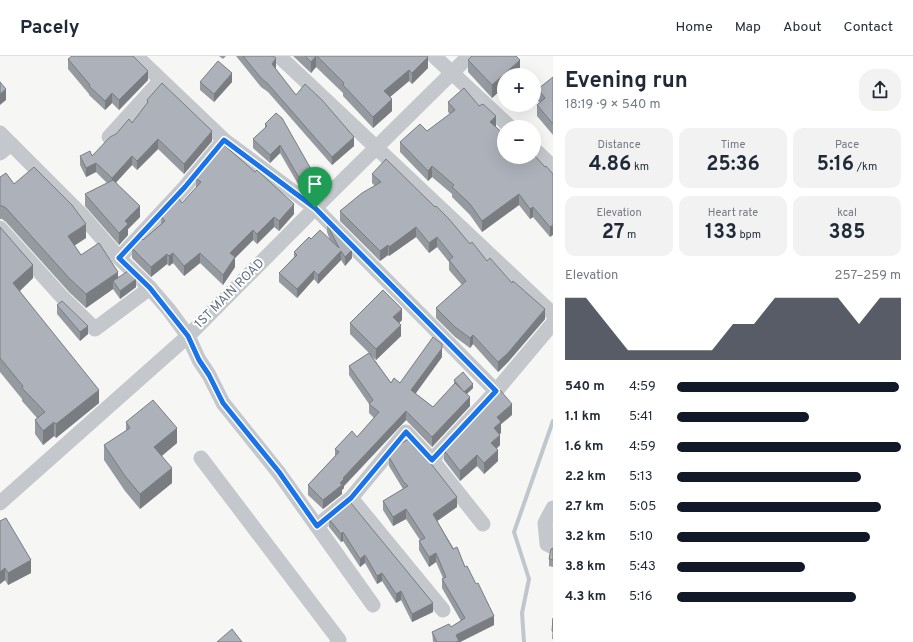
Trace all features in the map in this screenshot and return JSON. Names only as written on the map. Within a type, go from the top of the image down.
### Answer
[{"type":"street","points":[[136,56],[224,140],[315,208],[496,391]]},
{"type":"street","points":[[279,56],[553,314]]},
{"type":"street","points":[[434,56],[502,120]]},
{"type":"street","name":"1ST MAIN ROAD","points":[[0,133],[6,148],[81,214],[119,258],[150,288],[188,336],[468,56]]},
{"type":"street","points":[[109,137],[161,80]]},
{"type":"street","points":[[119,258],[185,187],[224,140]]},
{"type":"street","points":[[541,156],[553,167]]},
{"type":"street","points":[[0,228],[63,298],[95,329],[150,288]]},
{"type":"street","points":[[432,460],[496,391],[553,323]]},
{"type":"street","points":[[0,503],[188,336],[199,360],[209,375],[223,403],[279,472],[373,605]]},
{"type":"street","points":[[317,526],[351,498],[406,432],[432,460],[483,524]]},
{"type":"street","points":[[201,458],[339,640],[337,642]]},
{"type":"street","points":[[351,498],[443,610]]},
{"type":"street","points":[[553,508],[546,523],[547,544],[553,547]]},
{"type":"building","points":[[72,56],[133,56],[148,71],[119,100],[112,93],[105,101],[89,86],[90,85],[68,59]]},
{"type":"building","points":[[243,56],[273,56],[276,58],[272,64],[296,95],[305,84],[322,100],[354,137],[332,157]]},
{"type":"building","points":[[305,56],[316,56],[311,62]]},
{"type":"building","points":[[317,56],[428,57],[412,73],[409,70],[384,91],[392,99],[373,117],[343,85],[344,83]]},
{"type":"building","points":[[472,56],[516,56],[520,60],[511,68],[497,68],[497,81],[492,85],[468,60]]},
{"type":"building","points":[[218,61],[232,73],[214,94],[200,82]]},
{"type":"building","points":[[553,77],[553,124],[541,110],[541,102],[545,98],[541,93],[541,87]]},
{"type":"building","points":[[0,82],[6,89],[0,94]]},
{"type":"building","points":[[162,83],[212,131],[184,164],[158,139],[137,161],[132,156],[112,178],[96,163],[86,168],[80,156],[90,151],[92,156],[110,137],[116,134],[129,119],[132,123],[148,102],[147,100]]},
{"type":"building","points":[[464,88],[479,106],[483,104],[496,116],[490,122],[497,128],[497,164],[541,164],[541,163],[553,174],[553,225],[550,227],[533,207],[530,209],[519,194],[482,221],[470,204],[452,187],[454,185],[432,166],[428,171],[400,142],[420,124],[427,131],[455,110],[448,102]]},
{"type":"building","points":[[276,113],[282,118],[316,178],[307,182],[298,176],[280,145],[270,155],[253,139],[267,126],[265,124]]},
{"type":"building","points":[[224,145],[255,172],[257,170],[294,204],[279,221],[274,217],[257,234],[253,230],[230,253],[235,257],[223,275],[200,253],[184,266],[173,253],[169,256],[167,254],[151,267],[132,248],[141,238],[143,240],[165,221],[161,216],[169,208],[179,199],[182,203],[201,182],[196,178]]},
{"type":"building","points":[[386,159],[449,219],[470,244],[472,242],[487,261],[490,258],[512,283],[513,281],[545,309],[508,353],[498,362],[473,335],[470,338],[455,327],[436,308],[466,281],[449,260],[453,257],[437,237],[429,243],[416,227],[389,247],[388,245],[380,251],[340,211],[362,193],[381,182],[372,174]]},
{"type":"building","points":[[34,167],[72,205],[86,224],[68,236],[81,255],[99,243],[118,272],[86,294],[69,278],[6,208],[0,206],[0,177],[6,173],[14,184]]},
{"type":"building","points":[[113,180],[140,206],[125,221],[128,224],[119,233],[85,194]]},
{"type":"building","points":[[327,224],[352,250],[345,257],[341,251],[318,275],[314,271],[297,289],[279,273],[297,255],[294,252],[309,237],[311,239],[320,230],[339,248]]},
{"type":"building","points":[[0,227],[33,265],[13,283],[99,390],[56,424],[54,422],[43,431],[35,420],[45,412],[22,388],[23,386],[0,358]]},
{"type":"building","points":[[128,271],[136,279],[120,291],[113,281]]},
{"type":"building","points":[[383,290],[402,309],[393,317],[401,325],[376,349],[350,323]]},
{"type":"building","points":[[62,301],[88,326],[80,332],[57,305]]},
{"type":"building","points":[[433,337],[442,344],[442,348],[411,390],[433,407],[455,383],[470,397],[432,437],[406,411],[343,478],[344,479],[340,483],[342,485],[323,500],[308,485],[339,452],[335,449],[352,431],[357,437],[379,412],[369,404],[373,400],[349,366],[369,353],[391,383],[394,378],[400,383]]},
{"type":"building","points":[[463,372],[473,384],[464,392],[454,380]]},
{"type":"building","points":[[500,390],[512,404],[497,417],[501,422],[494,428],[500,435],[491,443],[498,450],[484,463],[477,455],[460,471],[444,450]]},
{"type":"building","points":[[153,400],[177,428],[154,447],[172,468],[140,494],[125,476],[104,445],[130,428],[126,422]]},
{"type":"building","points":[[409,439],[425,456],[457,497],[433,514],[453,549],[457,547],[465,567],[467,566],[476,584],[478,583],[494,616],[456,635],[459,641],[455,642],[437,642],[432,632],[449,624],[451,627],[465,618],[442,579],[446,577],[436,553],[429,557],[419,541],[425,538],[406,509],[393,517],[383,501],[408,486],[403,481],[389,457],[400,444]]},
{"type":"building","points":[[350,502],[433,603],[412,614],[401,591],[396,594],[382,573],[377,576],[365,555],[360,559],[343,532],[341,534],[329,519]]},
{"type":"building","points":[[6,518],[31,560],[8,573],[5,568],[0,572],[0,521]]},
{"type":"building","points":[[553,548],[553,560],[549,559],[551,549]]},
{"type":"building","points":[[232,629],[242,642],[217,642]]},
{"type":"waterway","points":[[524,642],[522,613],[529,579],[514,532],[553,421]]},
{"type":"route","points":[[224,140],[315,208],[496,391],[432,460],[406,432],[351,498],[317,526],[279,472],[223,403],[209,375],[199,360],[188,336],[169,310],[150,288],[119,258],[185,187],[224,140]]}]
